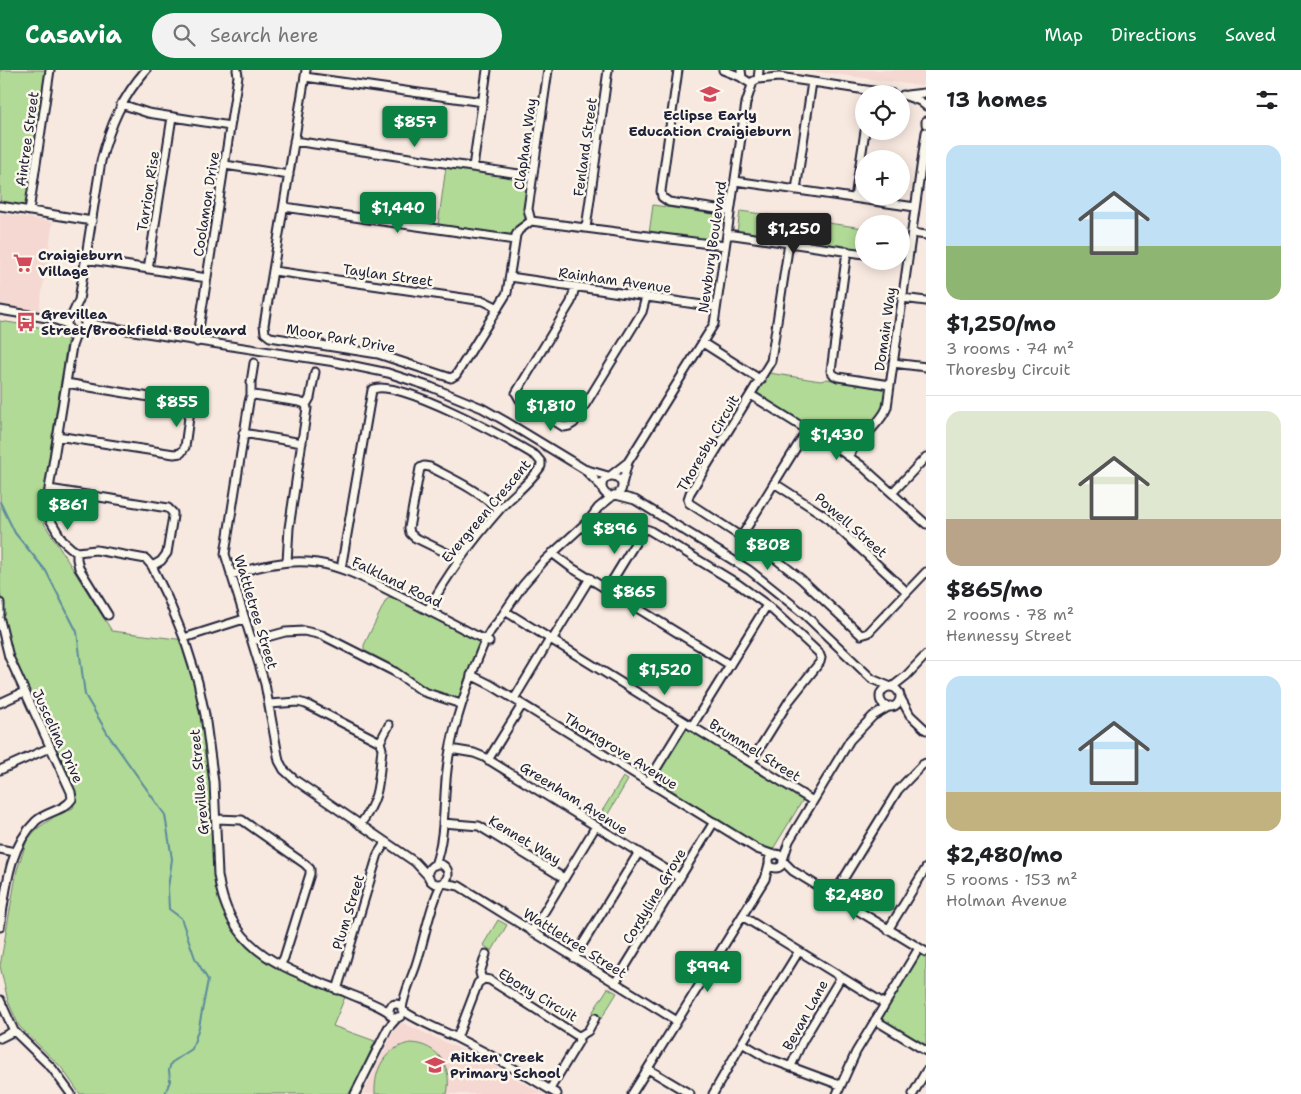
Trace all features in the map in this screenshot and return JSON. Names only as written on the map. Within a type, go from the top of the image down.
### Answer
[{"type":"street","name":"Aintree Street","points":[[29,211],[50,70]]},
{"type":"street","name":"Coolamon Drive","points":[[196,342],[225,165],[238,76],[237,70]]},
{"type":"street","points":[[473,167],[487,70]]},
{"type":"street","name":"Clapham Way","points":[[531,221],[528,209],[548,70]]},
{"type":"street","name":"Fenland Street","points":[[586,228],[608,70]]},
{"type":"street","points":[[678,70],[661,191],[662,197],[669,202],[730,211]]},
{"type":"street","points":[[724,70],[756,80],[779,77]]},
{"type":"street","points":[[759,70],[779,77],[855,89]]},
{"type":"street","name":"Newbury Boulevard","points":[[622,485],[628,462],[714,324],[746,103],[759,70]]},
{"type":"street","points":[[49,489],[168,508],[173,516],[168,553],[162,561],[152,566],[146,559],[137,557],[96,550],[78,552],[65,545],[50,521],[46,508],[57,436],[76,323],[101,161],[106,140],[121,104],[144,71]]},
{"type":"street","points":[[306,74],[483,102]]},
{"type":"street","name":"Moor Park Drive","points":[[306,74],[264,328],[268,336],[275,339],[378,354],[449,378],[456,375],[506,293],[515,240]]},
{"type":"street","name":"Newbury Boulevard","points":[[742,76],[746,103]]},
{"type":"street","points":[[796,190],[812,82]]},
{"type":"street","points":[[910,94],[925,92],[922,100],[925,105],[926,114]]},
{"type":"street","points":[[910,98],[925,105]]},
{"type":"street","points":[[121,104],[148,113],[230,126]]},
{"type":"street","name":"Tarrion Rise","points":[[148,269],[172,117]]},
{"type":"street","name":"Domain Way","points":[[910,240],[923,168],[926,132]]},
{"type":"street","points":[[294,141],[533,176]]},
{"type":"street","points":[[225,165],[289,175]]},
{"type":"street","points":[[735,181],[855,198]]},
{"type":"street","points":[[902,205],[915,207]]},
{"type":"street","points":[[0,206],[92,221]]},
{"type":"street","points":[[284,207],[515,240],[519,230],[531,221],[726,246]]},
{"type":"street","points":[[912,233],[926,235]]},
{"type":"street","points":[[727,234],[855,252]]},
{"type":"street","name":"Thoresby Circuit","points":[[788,243],[772,358],[761,380],[688,499],[689,503],[692,507],[790,570],[861,635],[868,633],[926,572]]},
{"type":"street","points":[[847,251],[831,371],[838,377],[890,385]]},
{"type":"street","points":[[86,259],[207,278]]},
{"type":"street","name":"Domain Way","points":[[848,456],[885,413],[902,298],[903,270]]},
{"type":"street","name":"Taylan Street","points":[[274,271],[484,302],[498,308]]},
{"type":"street","name":"Rainham Avenue","points":[[510,277],[716,307]]},
{"type":"street","points":[[575,287],[571,302],[516,393],[520,400],[564,427],[574,422],[642,312],[646,297]]},
{"type":"street","points":[[902,298],[926,301]]},
{"type":"street","points":[[0,310],[365,368],[431,387],[482,408],[584,469],[616,477],[635,500]]},
{"type":"street","points":[[703,343],[761,380]]},
{"type":"street","name":"Wattletree Street","points":[[254,363],[251,396],[225,549],[226,560],[265,684],[277,754],[284,770],[295,780],[415,862],[430,879]]},
{"type":"street","points":[[893,363],[926,368]]},
{"type":"street","points":[[306,406],[310,398],[315,372]]},
{"type":"street","points":[[57,436],[174,454],[181,453],[185,447],[190,410],[186,402],[66,383]]},
{"type":"street","name":"Evergreen Crescent","points":[[341,569],[371,392],[376,387],[382,387],[462,415],[496,432],[540,459],[541,464],[539,469],[499,510],[459,560],[428,610]]},
{"type":"street","points":[[251,396],[257,395],[299,402],[306,406],[308,410],[289,528],[287,562]]},
{"type":"street","points":[[751,395],[848,456],[893,492],[926,524]]},
{"type":"street","points":[[741,537],[807,430]]},
{"type":"street","points":[[244,433],[302,443]]},
{"type":"street","points":[[893,492],[926,457]]},
{"type":"street","name":"Newbury Boulevard","points":[[609,476],[628,462]]},
{"type":"street","points":[[459,560],[410,533],[420,468],[424,466],[430,467],[472,489],[499,510]]},
{"type":"street","points":[[584,469],[608,495],[635,500],[749,570],[773,588],[804,614],[872,679],[882,702],[910,715],[926,730]]},
{"type":"street","points":[[598,508],[603,481],[609,476]]},
{"type":"street","name":"Powell Street","points":[[774,483],[825,516],[907,592]]},
{"type":"street","points":[[355,1094],[416,966],[434,899],[442,883],[447,879],[441,845],[445,784],[450,749],[461,704],[476,662],[497,623],[523,585],[552,553],[589,520],[598,508],[619,492],[622,485]]},
{"type":"street","points":[[607,589],[642,532],[645,529],[649,530],[738,584],[767,605],[819,653],[821,658],[819,664],[789,701],[751,762]]},
{"type":"street","points":[[78,552],[79,568],[108,615]]},
{"type":"street","points":[[552,553],[730,665]]},
{"type":"street","name":"Falkland Road","points":[[231,575],[266,565],[287,562],[316,563],[341,569],[360,576],[488,641]]},
{"type":"street","name":"Grevillea Street","points":[[152,566],[184,638],[206,715],[212,757],[220,888],[227,910],[240,932],[254,948],[280,965],[337,990],[396,1011],[457,1038],[504,1062],[557,1094]]},
{"type":"street","points":[[514,699],[590,578]]},
{"type":"street","points":[[0,603],[0,614]]},
{"type":"street","points":[[692,726],[767,605]]},
{"type":"street","name":"Brummel Street","points":[[505,611],[813,801]]},
{"type":"street","points":[[184,638],[244,619]]},
{"type":"street","name":"Juscelina Drive","points":[[0,620],[3,650],[71,792],[72,799],[67,806],[51,812],[36,822],[23,836],[15,852],[0,927]]},
{"type":"street","points":[[252,641],[285,632],[304,631],[322,635],[395,672],[424,692],[461,704]]},
{"type":"street","points":[[873,716],[883,690],[891,687],[906,676],[926,655]]},
{"type":"street","name":"Thorngrove Avenue","points":[[471,675],[491,685],[758,849],[775,854]]},
{"type":"street","points":[[632,1094],[764,880],[770,857],[789,840],[850,740],[873,716],[898,703],[901,686],[906,676]]},
{"type":"street","points":[[872,679],[897,690],[910,715]]},
{"type":"street","points":[[0,703],[24,692]]},
{"type":"street","points":[[269,704],[298,702],[306,704],[380,742]]},
{"type":"street","points":[[488,760],[522,705]]},
{"type":"street","points":[[648,782],[685,722]]},
{"type":"street","points":[[360,825],[370,812],[377,795],[382,749],[380,742],[389,725]]},
{"type":"street","points":[[0,770],[50,748]]},
{"type":"street","name":"Greenham Avenue","points":[[450,749],[474,753],[488,760],[680,878]]},
{"type":"street","points":[[833,896],[898,790],[922,764],[926,763]]},
{"type":"street","points":[[216,819],[242,820],[310,869],[284,958],[280,965]]},
{"type":"street","name":"Cordyline Grove","points":[[615,983],[714,822]]},
{"type":"street","name":"Kennet Way","points":[[443,823],[479,826],[564,878]]},
{"type":"street","points":[[532,932],[596,826]]},
{"type":"street","points":[[764,880],[783,865],[789,840]]},
{"type":"street","name":"Plum Street","points":[[337,990],[378,854],[385,843]]},
{"type":"street","points":[[434,899],[429,870],[434,865],[441,845]]},
{"type":"street","name":"Thorngrove Avenue","points":[[758,849],[769,864]]},
{"type":"street","points":[[0,850],[15,852]]},
{"type":"street","points":[[574,958],[639,852]]},
{"type":"street","points":[[775,854],[779,855],[793,871],[923,950],[875,1020],[848,1067],[836,1094]]},
{"type":"street","name":"Wattletree Street","points":[[415,862],[434,865]]},
{"type":"street","points":[[769,864],[772,868],[793,871]]},
{"type":"street","points":[[434,865],[441,865],[447,871]]},
{"type":"street","points":[[888,930],[926,868]]},
{"type":"street","name":"Wattletree Street","points":[[447,871],[459,886],[677,1021]]},
{"type":"street","points":[[430,879],[436,884],[442,883]]},
{"type":"street","name":"Wattletree Street","points":[[442,883],[459,886]]},
{"type":"street","points":[[742,916],[885,1004]]},
{"type":"street","points":[[713,1094],[742,1042],[799,951]]},
{"type":"street","name":"Ebony Circuit","points":[[482,980],[480,973],[486,954]]},
{"type":"street","name":"Bevan Lane","points":[[792,1066],[802,1042],[841,977]]},
{"type":"street","name":"Ebony Circuit","points":[[457,1038],[478,983],[488,979],[573,1031],[578,1037]]},
{"type":"street","points":[[0,1000],[14,1032],[52,1068],[71,1094]]},
{"type":"street","name":"Ebony Circuit","points":[[550,1089],[576,1046],[578,1037],[588,1031],[595,1018]]},
{"type":"street","points":[[875,1020],[926,1051]]},
{"type":"street","points":[[0,1038],[14,1032]]},
{"type":"street","points":[[742,1042],[767,1058],[840,1085]]},
{"type":"street","points":[[648,1069],[690,1094]]},
{"type":"street","points":[[913,1094],[926,1071]]},
{"type":"shaded area","points":[[805,70],[926,70],[926,77],[925,83],[921,86]]},
{"type":"shaded area","name":"Craigieburn Village","points":[[0,213],[53,222],[39,311],[0,304]]},
{"type":"shaded area","name":"Aitken Creek Primary School","points":[[403,1023],[480,1058],[543,1094],[363,1094],[397,1025]]},
{"type":"green space","points":[[0,70],[50,70],[29,211],[0,206]]},
{"type":"green space","points":[[446,167],[526,178],[528,182],[525,220],[508,236],[438,225]]},
{"type":"green space","points":[[653,205],[720,215],[717,242],[649,234]]},
{"type":"green space","points":[[740,211],[855,227],[855,250],[737,233]]},
{"type":"green space","points":[[0,321],[64,331],[68,336],[42,504],[42,516],[45,525],[112,631],[185,640],[205,717],[222,902],[260,955],[288,971],[345,997],[333,1026],[375,1041],[359,1079],[356,1080],[349,1094],[80,1094],[61,1067],[19,1026],[8,1001],[0,966],[17,870],[27,840],[38,828],[54,817],[73,808],[76,798],[11,654],[3,616],[0,589]]},
{"type":"green space","points":[[769,373],[821,381],[827,379],[882,389],[886,391],[884,409],[848,447],[842,449],[758,397],[757,392]]},
{"type":"green space","points":[[395,597],[480,641],[472,665],[464,680],[461,695],[451,698],[429,690],[397,669],[364,651],[364,645],[386,600]]},
{"type":"green space","points":[[686,727],[804,798],[773,849],[762,847],[654,779]]},
{"type":"green space","points":[[623,777],[628,780],[605,819],[599,816]]},
{"type":"green space","points":[[498,920],[507,925],[492,951],[483,945]]},
{"type":"green space","points":[[923,953],[926,955],[926,1045],[883,1020],[880,1015],[917,955]]},
{"type":"green space","points":[[608,988],[617,993],[601,1019],[592,1013]]},
{"type":"green space","points":[[410,1043],[420,1044],[436,1052],[445,1066],[448,1075],[447,1094],[375,1094],[377,1076],[383,1061],[394,1050]]},
{"type":"waterway","points":[[0,502],[15,533],[46,571],[77,632],[85,695],[109,736],[165,815],[172,859],[168,888],[169,909],[181,918],[195,958],[208,980],[199,1027],[192,1049],[171,1063],[169,1070],[170,1081],[165,1094]]},
{"type":"place","name":"Eclipse Early Education Craigieburn","points":[[710,94]]},
{"type":"place","name":"Craigieburn Village","points":[[23,263]]},
{"type":"place","name":"Grevillea Street/Brookfield Boulevard","points":[[26,322]]},
{"type":"place","name":"Aitken Creek Primary School","points":[[435,1065]]}]
